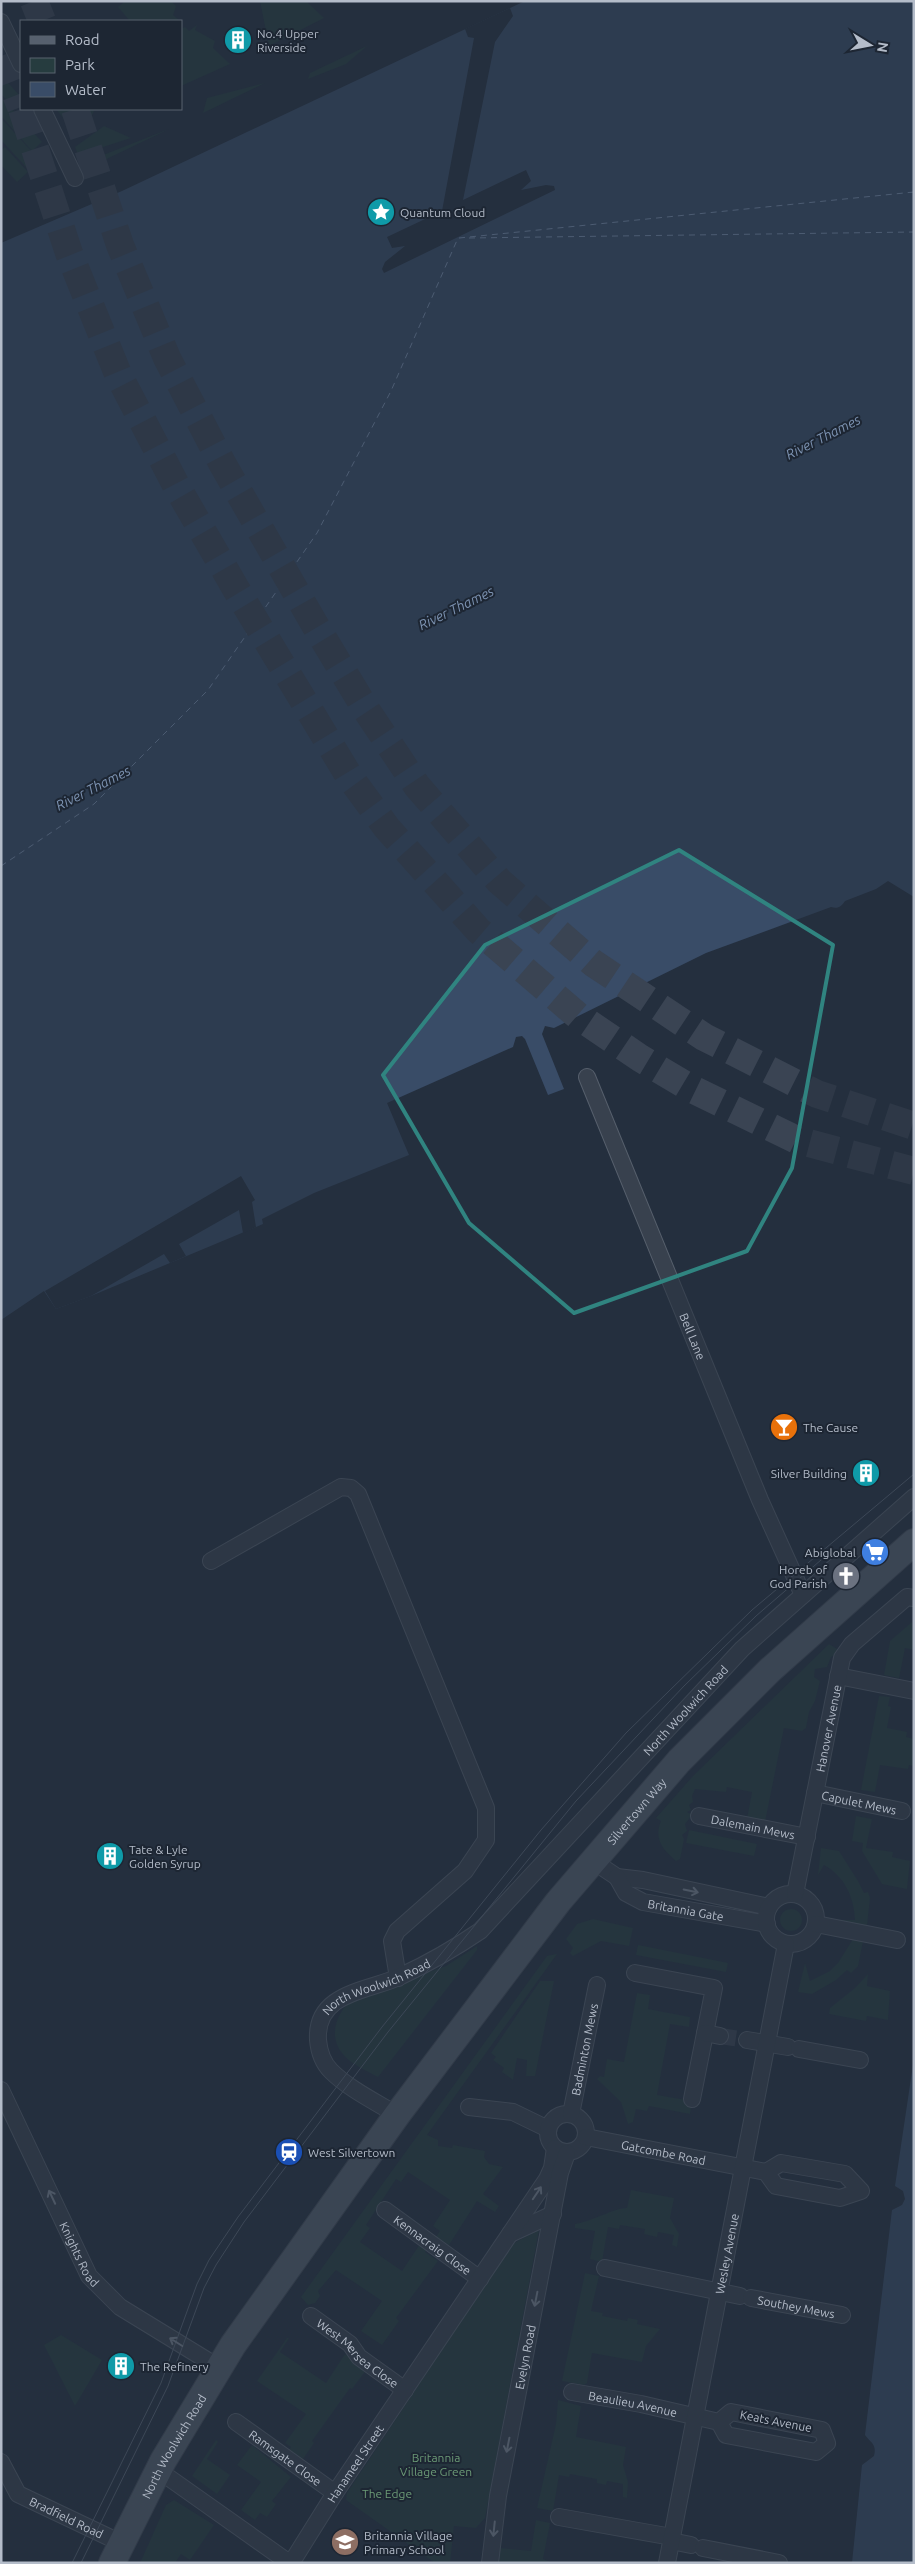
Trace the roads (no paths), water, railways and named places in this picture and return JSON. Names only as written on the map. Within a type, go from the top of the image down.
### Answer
[{"type":"main road","name":"Silvertown Way","points":[[397,2115],[546,1918],[679,1762],[770,1670],[914,1542]]},
{"type":"main road","name":"North Woolwich Road","points":[[117,2553],[158,2470],[218,2367],[278,2278],[397,2115]]},
{"type":"street","points":[[1,22],[20,62]]},
{"type":"street","points":[[42,110],[75,178]]},
{"type":"street","name":"Bell Lane","points":[[587,1077],[760,1500],[803,1595]]},
{"type":"street","points":[[211,1561],[341,1487],[351,1488],[358,1494],[486,1808],[486,1840],[465,1871],[397,1930],[392,1941],[398,1978]]},
{"type":"street","name":"North Woolwich Road","points":[[397,2115],[331,2071],[322,2058],[318,2037],[320,2024],[336,2002],[351,1992],[398,1978],[451,1951],[480,1931],[742,1649],[914,1497]]},
{"type":"street","name":"Hanover Avenue","points":[[795,1894],[842,1658],[852,1644],[907,1598],[914,1598]]},
{"type":"street","points":[[838,1676],[914,1691]]},
{"type":"street","name":"Capulet Mews","points":[[815,1793],[902,1811]]},
{"type":"street","name":"Dalemain Mews","points":[[699,1816],[807,1837]]},
{"type":"street","name":"Britannia Gate","points":[[593,1861],[617,1877],[626,1893],[643,1902],[767,1924]]},
{"type":"street","name":"Britannia Gate","points":[[617,1877],[644,1880],[769,1907]]},
{"type":"street","points":[[795,1894],[810,1901],[814,1908],[816,1924],[808,1938],[801,1942],[786,1944],[773,1937],[767,1924],[769,1907],[781,1896],[795,1894]]},
{"type":"street","points":[[816,1924],[897,1940]]},
{"type":"street","name":"Wesley Avenue","points":[[667,2563],[786,1944]]},
{"type":"street","points":[[635,1973],[714,1988],[712,2034],[692,2099]]},
{"type":"street","name":"Badminton Mews","points":[[571,2114],[597,1985]]},
{"type":"street","points":[[747,2040],[860,2060]]},
{"type":"street","name":"Knights Road","points":[[1,2090],[89,2276],[120,2307],[218,2367]]},
{"type":"street","points":[[469,2107],[513,2112],[548,2129]]},
{"type":"street","points":[[571,2114],[576,2116],[585,2125],[586,2137],[579,2148],[561,2150],[549,2140],[548,2129],[554,2119],[571,2114]]},
{"type":"street","name":"Gatcombe Road","points":[[586,2137],[766,2172]]},
{"type":"street","name":"Evelyn Road","points":[[490,2563],[496,2506],[553,2214],[560,2173],[561,2150]]},
{"type":"street","name":"Hanameel Street","points":[[158,2470],[288,2562],[295,2557],[335,2493],[547,2179],[561,2150]]},
{"type":"street","points":[[781,2163],[845,2174],[861,2190],[840,2198],[776,2186],[766,2172],[781,2163]]},
{"type":"street","name":"Kennacraig Close","points":[[385,2210],[480,2279]]},
{"type":"street","points":[[510,2234],[553,2214]]},
{"type":"street","name":"Southey Mews","points":[[605,2268],[842,2315]]},
{"type":"street","name":"West Mersea Close","points":[[311,2316],[350,2344],[358,2357],[405,2390]]},
{"type":"street","name":"Beaulieu Avenue","points":[[572,2392],[695,2416]]},
{"type":"street","name":"Keats Avenue","points":[[695,2416],[719,2422],[726,2435],[735,2437],[816,2452],[827,2443],[822,2430],[731,2412],[719,2422]]},
{"type":"street","name":"Ramsgate Close","points":[[236,2422],[335,2493]]},
{"type":"street","name":"Bradfield Road","points":[[1,2462],[18,2494],[117,2553]]},
{"type":"street","points":[[558,2517],[672,2539],[697,2547],[779,2563]]},
{"type":"water","name":"River Thames","points":[[525,1],[914,1],[914,897],[888,881],[876,889],[845,901],[839,907],[831,907],[706,953],[554,1028],[545,1026],[542,1034],[564,1089],[548,1095],[525,1039],[522,1036],[516,1037],[513,1047],[387,1103],[409,1155],[314,1193],[262,1219],[263,1224],[91,1296],[56,1309],[44,1291],[1,1320],[1,243],[122,191]]},
{"type":"water","points":[[914,2058],[914,2563],[852,2563],[862,2465],[874,2456],[875,2452],[873,2444],[865,2435],[892,2210],[902,2205],[905,2199],[903,2191],[895,2186]]},
{"type":"tunnel","points":[[34,1],[42,20]]},
{"type":"tunnel","points":[[1,56],[20,104]]},
{"type":"tunnel","points":[[22,110],[69,253],[118,374],[177,487],[236,589],[349,776],[387,828],[478,930],[578,1016],[640,1058],[692,1089],[797,1140],[914,1171]]},
{"type":"tunnel","points":[[75,110],[120,245],[167,358],[222,463],[315,625],[365,708],[417,786],[499,881],[593,963],[704,1037],[817,1094],[914,1126]]},
{"type":"tunnel","points":[[720,2036],[747,2040]]},
{"type":"tram line","points":[[72,2563],[161,2383],[197,2284],[209,2260],[238,2217],[382,2027],[541,1830],[626,1733],[752,1610],[914,1474]]},
{"type":"tram line","points":[[81,2563],[168,2386],[204,2288],[216,2265],[244,2222],[388,2032],[576,1801],[684,1686],[756,1616],[821,1560]]},
{"type":"place","name":"No.4 Upper Riverside","points":[[238,40]]},
{"type":"place","name":"Quantum Cloud","points":[[381,212]]},
{"type":"place","name":"The Cause","points":[[784,1427]]},
{"type":"place","name":"Silver Building","points":[[866,1473]]},
{"type":"place","name":"Abiglobal","points":[[875,1552]]},
{"type":"place","name":"Horeb of God Parish","points":[[846,1576]]},
{"type":"place","name":"Tate & Lyle Golden Syrup","points":[[110,1856]]},
{"type":"place","name":"West Silvertown","points":[[289,2152]]},
{"type":"place","name":"The Refinery","points":[[121,2366]]},
{"type":"place","name":"Britannia Village Primary School","points":[[345,2542]]},
{"type":"park label","name":"Britannia Village Green","points":[[436,2464]]},
{"type":"park label","name":"The Edge","points":[[387,2493]]}]
